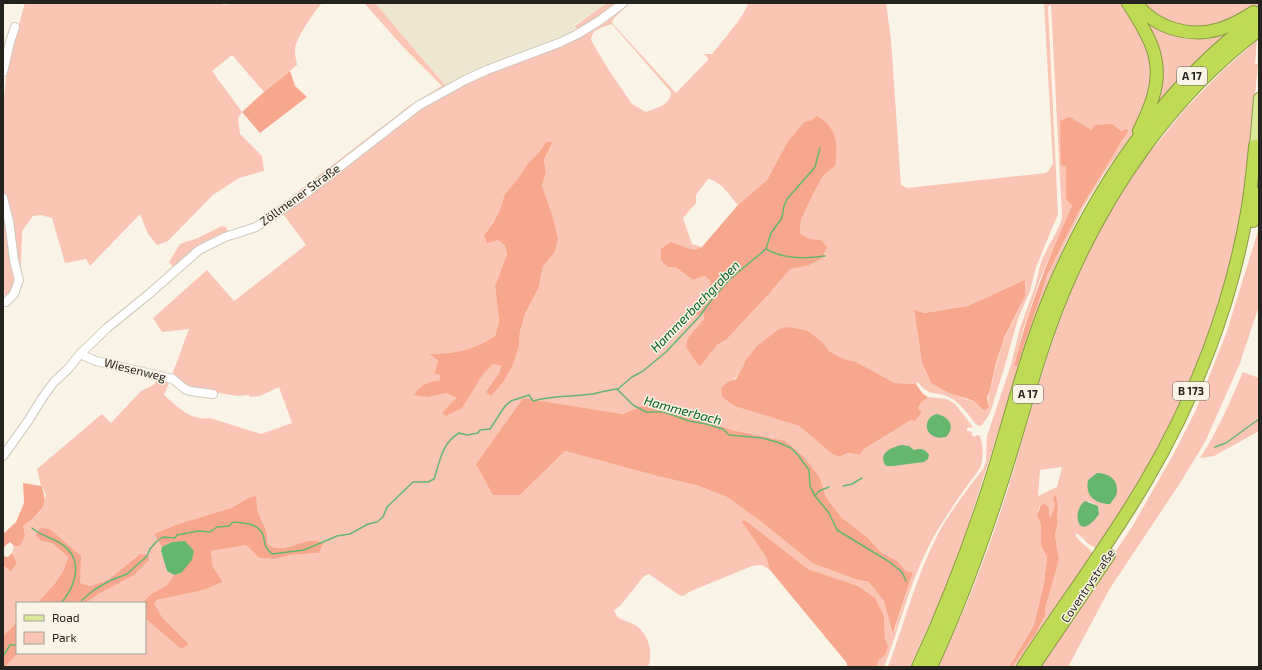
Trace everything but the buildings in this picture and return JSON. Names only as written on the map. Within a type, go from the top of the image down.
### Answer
[{"type":"highway","points":[[1128,3],[1149,38],[1157,65],[1157,81],[1153,98],[1134,143]]},
{"type":"highway","points":[[1136,3],[1146,14],[1160,23],[1175,30],[1197,33],[1222,28],[1259,10]]},
{"type":"highway","name":"A 17","points":[[918,667],[949,595],[971,538],[1035,337],[1058,277],[1072,246],[1097,200],[1134,143],[1168,102],[1206,61],[1259,16]]},
{"type":"highway","name":"A 17","points":[[931,667],[964,592],[986,532],[1047,335],[1063,293],[1089,236],[1114,192],[1155,134],[1210,72],[1259,30]]},
{"type":"highway","name":"B 173","points":[[1023,667],[1111,537],[1146,482],[1175,428],[1189,397],[1214,334],[1234,271],[1247,212],[1258,146]]},
{"type":"highway","name":"Coventrystraße","points":[[1033,667],[1142,504],[1180,436],[1215,355],[1228,319],[1243,268],[1259,193]]},
{"type":"main road","name":"B 173","points":[[1258,146],[1259,98]]},
{"type":"street","name":"Zöllmener Straße","points":[[3,456],[42,397],[80,354],[107,328],[149,294],[199,250],[225,237],[256,227],[302,196],[418,106],[486,70],[559,43],[576,35],[604,18],[623,3]]},
{"type":"street","points":[[3,72],[15,27]]},
{"type":"street","points":[[3,198],[9,221],[14,260],[19,280],[14,294],[6,302],[3,302]]},
{"type":"street","name":"Wiesenweg","points":[[80,354],[96,361],[173,379],[185,389],[190,391],[212,394]]},
{"type":"shaded area","points":[[375,3],[607,3],[575,25],[578,30],[553,42],[502,59],[445,85]]},
{"type":"shaded area","points":[[290,71],[295,86],[307,97],[260,133],[242,112]]},
{"type":"shaded area","points":[[817,116],[829,126],[833,132],[836,144],[835,166],[823,176],[813,194],[801,220],[800,233],[810,239],[821,240],[827,247],[822,258],[807,266],[790,269],[727,339],[717,345],[699,366],[686,347],[688,338],[704,319],[704,313],[690,318],[707,297],[710,281],[705,276],[693,280],[675,267],[668,267],[661,260],[661,249],[671,242],[694,250],[702,247],[738,205],[767,180],[788,141],[804,122]]},
{"type":"shaded area","points":[[1070,117],[1092,130],[1095,125],[1112,124],[1121,131],[1127,129],[1128,131],[1080,209],[1063,242],[1047,276],[1017,366],[1014,366],[1039,284],[1072,206],[1066,199],[1066,166],[1061,165],[1060,121]]},
{"type":"shaded area","points":[[546,142],[553,142],[544,160],[546,172],[542,186],[553,218],[558,239],[554,253],[543,266],[539,287],[525,314],[520,331],[519,346],[512,367],[503,382],[491,396],[486,392],[499,373],[501,366],[493,364],[483,374],[462,408],[446,416],[442,413],[456,398],[447,393],[429,397],[414,395],[425,385],[431,382],[439,381],[440,375],[434,374],[438,361],[430,354],[449,353],[464,350],[479,345],[495,336],[499,321],[495,286],[507,254],[505,245],[498,240],[487,243],[484,235],[500,210],[505,194]]},
{"type":"shaded area","points":[[1025,280],[1025,296],[1005,336],[996,363],[987,398],[989,407],[985,410],[982,409],[974,401],[949,393],[931,383],[922,363],[914,310],[924,313],[968,306]]},
{"type":"shaded area","points":[[789,327],[808,331],[823,343],[829,351],[844,359],[856,362],[895,383],[916,384],[923,394],[928,397],[918,408],[922,412],[915,421],[911,420],[864,449],[860,455],[847,453],[840,457],[832,454],[799,426],[734,406],[722,397],[721,388],[729,381],[736,379],[745,361],[757,346],[779,329]]},
{"type":"shaded area","points":[[523,398],[623,414],[647,404],[735,431],[785,441],[804,457],[820,478],[826,497],[841,517],[866,536],[882,553],[897,561],[906,571],[913,572],[893,633],[884,601],[869,582],[855,579],[812,563],[763,523],[727,497],[696,485],[565,451],[520,495],[493,495],[476,464]]},
{"type":"shaded area","points":[[937,414],[945,417],[950,422],[951,426],[946,437],[939,438],[933,436],[927,429],[928,420]]},
{"type":"shaded area","points":[[902,445],[909,446],[914,450],[921,449],[926,451],[929,455],[928,459],[924,462],[886,466],[883,458],[886,452],[894,447]]},
{"type":"shaded area","points":[[1097,473],[1102,473],[1110,477],[1117,486],[1116,496],[1110,504],[1099,502],[1092,498],[1089,494],[1087,485],[1088,480]]},
{"type":"shaded area","points":[[23,483],[41,486],[44,493],[43,505],[37,514],[23,526],[25,536],[20,546],[14,546],[10,542],[3,549],[3,534],[16,522],[24,503]]},
{"type":"shaded area","points":[[1056,495],[1058,522],[1055,535],[1059,560],[1045,609],[1046,614],[1036,633],[1012,667],[1009,667],[1034,625],[1044,583],[1047,557],[1041,546],[1041,525],[1037,515],[1041,505],[1046,504],[1049,510],[1049,516],[1051,517],[1055,505],[1053,498]]},
{"type":"shaded area","points":[[256,496],[258,512],[267,535],[267,543],[272,547],[284,548],[309,541],[324,543],[319,553],[290,555],[276,559],[259,558],[246,545],[211,551],[213,567],[223,582],[204,590],[157,600],[154,603],[162,617],[189,644],[181,649],[146,619],[146,602],[143,602],[151,594],[167,585],[174,575],[181,573],[172,542],[162,547],[154,534],[175,525],[231,508],[248,498]]},
{"type":"shaded area","points":[[1085,501],[1098,506],[1099,514],[1091,523],[1082,526],[1079,524],[1078,515],[1081,505]]},
{"type":"shaded area","points":[[745,520],[808,569],[858,586],[875,598],[884,616],[885,639],[888,646],[886,654],[879,660],[876,667],[848,667],[846,662],[770,570],[766,557],[741,521]]},
{"type":"shaded area","points":[[40,528],[50,529],[81,556],[80,583],[90,586],[108,580],[140,554],[148,555],[149,560],[134,575],[100,593],[87,602],[38,602],[60,576],[68,557],[52,543],[41,541],[36,535]]},
{"type":"shaded area","points":[[185,541],[194,551],[192,560],[181,573],[174,575],[167,571],[161,551],[162,547],[172,542]]},
{"type":"shaded area","points":[[12,553],[17,563],[11,572],[3,565],[3,556],[8,557]]},
{"type":"shaded area","points":[[16,623],[17,654],[5,667],[3,667],[3,636]]},
{"type":"green space","points":[[25,3],[223,3],[223,5],[239,3],[322,3],[298,39],[295,50],[297,65],[264,92],[232,55],[212,71],[242,112],[238,118],[240,134],[262,156],[264,171],[239,178],[213,195],[168,241],[157,245],[148,234],[140,214],[90,266],[86,259],[65,263],[52,218],[41,215],[33,216],[22,231],[21,266],[23,283],[6,307],[3,278],[3,108],[7,67]]},
{"type":"green space","points":[[364,3],[375,3],[445,85],[502,59],[553,42],[578,30],[575,26],[607,3],[630,3],[615,17],[612,22],[613,24],[676,93],[708,60],[704,54],[712,54],[743,14],[748,3],[886,3],[891,40],[901,185],[907,188],[1046,173],[1053,163],[1044,3],[1125,3],[1147,40],[1154,81],[1135,130],[1105,172],[1083,208],[1051,276],[1036,314],[965,535],[947,585],[910,667],[888,667],[917,582],[939,532],[983,469],[986,462],[987,436],[1011,365],[1020,328],[1036,284],[1044,255],[1060,225],[1062,217],[1051,5],[1048,6],[1058,214],[1036,267],[1030,291],[1018,319],[990,413],[982,425],[979,426],[976,424],[953,399],[944,395],[929,392],[925,390],[918,382],[916,384],[895,383],[856,362],[844,359],[829,351],[823,343],[745,361],[740,373],[729,381],[722,397],[734,406],[799,426],[832,454],[840,457],[847,453],[860,455],[864,449],[922,412],[918,408],[928,397],[947,399],[955,404],[973,427],[967,428],[967,431],[973,432],[971,434],[974,437],[977,435],[980,436],[983,452],[980,468],[944,520],[926,552],[914,580],[884,667],[876,667],[879,660],[886,654],[888,646],[885,639],[884,616],[858,586],[808,569],[745,520],[741,521],[766,557],[770,570],[762,565],[752,566],[691,591],[683,596],[679,595],[649,574],[644,576],[620,606],[614,610],[619,618],[638,627],[646,637],[650,649],[650,661],[648,667],[5,667],[17,654],[146,654],[146,619],[181,649],[189,644],[162,617],[154,603],[157,600],[204,590],[223,582],[213,567],[211,551],[246,545],[259,558],[276,559],[290,555],[319,553],[324,544],[308,542],[279,548],[273,547],[267,543],[266,531],[258,513],[256,497],[248,498],[231,508],[175,525],[154,534],[162,547],[161,551],[167,571],[174,575],[167,585],[151,594],[143,602],[87,602],[100,593],[140,554],[108,580],[90,586],[79,583],[80,556],[50,529],[41,541],[52,543],[68,557],[66,564],[56,582],[38,602],[16,602],[16,623],[3,636],[3,565],[11,572],[17,563],[12,553],[14,546],[20,546],[23,526],[40,512],[46,495],[41,486],[37,469],[102,414],[111,423],[141,391],[155,384],[157,377],[170,380],[164,395],[190,415],[210,418],[261,434],[292,423],[279,387],[260,396],[238,396],[193,389],[172,375],[189,329],[162,332],[153,318],[207,270],[234,301],[306,245],[278,207],[409,106],[442,86],[405,49]],"holes":[[[612,24],[671,92],[666,103],[646,112],[632,104],[608,69],[591,40],[595,31]],[[1070,117],[1092,130],[1123,131],[1123,140],[1081,206],[1063,241],[1038,299],[1014,366],[1023,330],[1040,279],[1072,206],[1066,199],[1066,166]],[[811,120],[835,166],[823,176],[801,220],[800,233],[810,239],[821,240],[807,266],[790,269],[727,339],[717,345],[703,363],[693,333],[704,319],[704,313],[691,317],[707,297],[710,281],[705,276],[693,280],[675,267],[671,242],[694,250],[702,247],[692,244],[683,218],[696,203],[696,195],[708,179],[713,180],[721,186],[738,205],[767,180],[788,141],[804,122]],[[546,142],[553,143],[544,160],[546,172],[542,186],[554,253],[543,266],[539,287],[525,314],[520,331],[519,346],[486,392],[499,373],[501,366],[493,364],[488,368],[443,413],[456,398],[447,393],[429,397],[439,381],[440,375],[434,374],[438,361],[431,354],[464,350],[479,345],[495,336],[499,321],[495,286],[507,254],[506,245],[498,240],[484,235],[521,174]],[[1025,281],[1024,296],[997,360],[988,400],[989,407],[982,409],[974,401],[965,399],[931,383],[922,363],[914,311],[923,313],[968,306]],[[523,398],[623,414],[647,404],[735,431],[820,478],[826,497],[841,517],[866,536],[882,553],[897,562],[906,571],[913,572],[894,632],[884,601],[869,582],[855,579],[812,563],[763,523],[727,497],[696,485],[565,451],[520,495],[476,464]]]},
{"type":"green space","points":[[1141,3],[1259,3],[1259,6],[1248,13],[1206,30],[1164,21]]},
{"type":"green space","points":[[1133,5],[1163,28],[1235,26],[1153,110],[1159,89]]},
{"type":"green space","points":[[1257,40],[1255,64],[1258,64],[1245,198],[1235,252],[1204,353],[1179,409],[1143,480],[1097,548],[1090,545],[1075,533],[1080,542],[1093,553],[1020,667],[1012,667],[1036,633],[1046,614],[1045,609],[1059,560],[1055,535],[1058,522],[1058,507],[1053,498],[1055,505],[1051,518],[1049,516],[1049,510],[1039,507],[1037,515],[1041,525],[1041,546],[1047,557],[1044,583],[1034,625],[1009,667],[938,667],[967,603],[992,537],[1053,341],[1075,281],[1088,252],[1102,225],[1151,149],[1152,150],[1184,110],[1220,73]],"holes":[[[1062,467],[1057,487],[1038,496],[1040,470]],[[1088,501],[1098,506],[1099,514],[1089,525]]]},
{"type":"green space","points":[[222,226],[226,227],[228,231],[199,244],[173,267],[169,262],[180,244],[198,238]]},
{"type":"green space","points":[[1259,228],[1259,306],[1240,363],[1205,442],[1182,480],[1109,590],[1068,667],[1038,667],[1132,527],[1173,455],[1195,412],[1226,334]]},
{"type":"green space","points":[[1243,372],[1259,378],[1259,431],[1214,456],[1200,458],[1218,427]]},
{"type":"waterway","name":"Hammerbachgraben","points":[[618,389],[666,352],[699,317],[730,279],[766,249],[771,233],[782,218],[787,199],[815,167],[820,148]]},
{"type":"waterway","name":"Hammerbachgraben","points":[[766,249],[780,255],[794,257],[810,258],[825,256]]},
{"type":"waterway","name":"Hammerbach","points":[[81,602],[94,590],[109,581],[127,574],[147,556],[150,549],[163,537],[175,538],[177,535],[198,531],[210,532],[217,527],[229,526],[233,522],[246,523],[258,528],[261,531],[266,547],[272,554],[304,550],[337,536],[350,534],[368,524],[377,522],[383,517],[387,507],[413,482],[428,482],[434,479],[442,454],[448,442],[459,433],[467,435],[478,433],[480,430],[490,429],[505,406],[511,401],[529,395],[533,401],[548,398],[592,394],[617,389],[633,405],[646,412],[664,412],[689,421],[723,429],[729,435],[762,438],[791,448],[809,470],[810,486],[815,496],[829,513],[837,530],[888,561],[902,572],[906,581]]},
{"type":"waterway","points":[[1215,447],[1226,443],[1259,419]]},
{"type":"waterway","points":[[843,486],[852,484],[862,478]]},
{"type":"waterway","points":[[815,496],[819,491],[829,487]]},
{"type":"waterway","points":[[32,528],[65,547],[72,555],[76,571],[75,577],[70,591],[62,602]]},
{"type":"waterway","name":"Hammerbach","points":[[3,656],[10,645],[16,645]]}]
